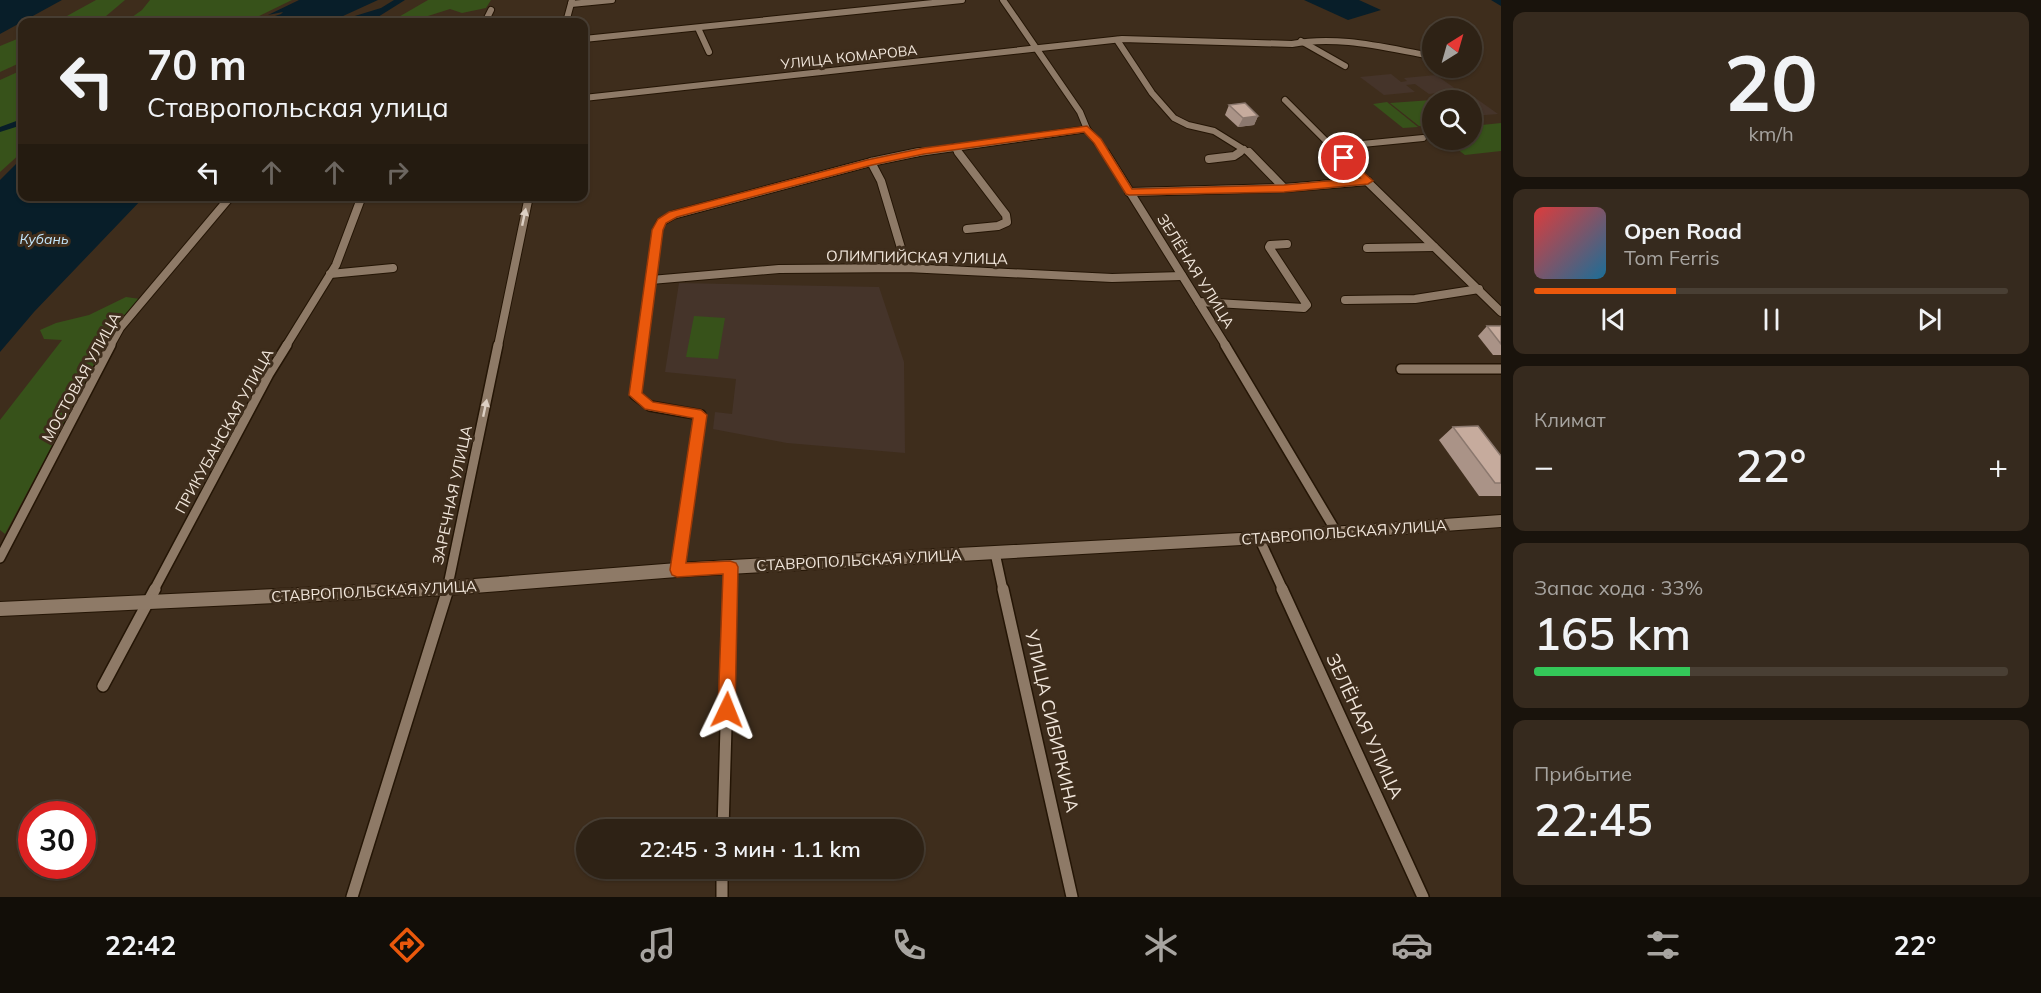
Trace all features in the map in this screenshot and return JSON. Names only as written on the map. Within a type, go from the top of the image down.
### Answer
[{"type":"main road","name":"СТАВРОПОЛЬСКАЯ УЛИЦА","points":[[0,609],[448,588],[677,570],[1259,538],[1501,521]]},
{"type":"street","points":[[567,18],[571,2],[612,0]]},
{"type":"street","points":[[588,39],[962,0]]},
{"type":"street","name":"ЗЕЛЁНАЯ УЛИЦА","points":[[1003,0],[1080,112],[1087,129],[1098,141],[1182,276],[1337,533]]},
{"type":"street","points":[[487,18],[491,10]]},
{"type":"street","points":[[698,27],[709,52]]},
{"type":"street","name":"УЛИЦА КОМАРОВА","points":[[588,98],[1117,40],[1292,44],[1300,41],[1326,39],[1422,54]]},
{"type":"street","points":[[1117,40],[1139,76],[1172,117],[1181,122],[1212,130],[1244,149],[1274,175],[1284,189]]},
{"type":"street","points":[[1300,41],[1345,66]]},
{"type":"street","points":[[1285,100],[1501,312]]},
{"type":"street","points":[[677,570],[701,415],[650,406],[635,395],[657,230],[662,222],[673,215],[871,162],[954,147],[1087,129]]},
{"type":"street","points":[[1332,147],[1422,138]]},
{"type":"street","points":[[954,147],[1006,215],[1007,222],[998,226],[967,229]]},
{"type":"street","points":[[1209,159],[1234,156],[1244,149]]},
{"type":"street","points":[[871,162],[881,181],[907,268]]},
{"type":"street","points":[[1129,192],[1284,189],[1368,181]]},
{"type":"street","name":"МОСТОВАЯ УЛИЦА","points":[[0,558],[120,328],[227,201]]},
{"type":"street","name":"ПРИКУБАНСКАЯ УЛИЦА","points":[[145,603],[269,374],[330,274],[360,201]]},
{"type":"street","name":"ЗАРЕЧНАЯ УЛИЦА","points":[[352,897],[448,588],[527,201]]},
{"type":"street","points":[[1198,302],[1304,308],[1306,305],[1269,247],[1270,245],[1287,244]]},
{"type":"street","points":[[1367,248],[1434,247]]},
{"type":"street","points":[[330,274],[393,268]]},
{"type":"street","name":"ОЛИМПИЙСКАЯ УЛИЦА","points":[[651,280],[779,268],[907,268],[1112,278],[1182,276]]},
{"type":"street","points":[[1345,300],[1415,299],[1479,289]]},
{"type":"street","points":[[1401,369],[1501,369]]},
{"type":"street","name":"ЗЕЛЁНАЯ УЛИЦА","points":[[1259,538],[1423,897]]},
{"type":"street","name":"УЛИЦА СИБИРКИНА","points":[[995,552],[1072,897]]},
{"type":"street","points":[[723,819],[730,567]]},
{"type":"street","points":[[103,686],[145,603]]},
{"type":"street","points":[[722,879],[722,897]]},
{"type":"shaded area","points":[[1391,74],[1401,82],[1407,81],[1404,78],[1440,78],[1457,90],[1423,90],[1415,84],[1406,85],[1415,92],[1384,95],[1360,77]]},
{"type":"shaded area","points":[[1482,103],[1498,114],[1482,115]]},
{"type":"shaded area","points":[[679,283],[879,287],[904,362],[905,453],[787,443],[713,429],[715,412],[732,414],[736,379],[665,372]]},
{"type":"green space","points":[[96,0],[125,0],[104,18],[63,18]]},
{"type":"green space","points":[[150,0],[292,0],[255,18],[131,18],[142,10]]},
{"type":"green space","points":[[428,0],[491,0],[486,8],[462,13],[450,9],[422,18],[397,18]]},
{"type":"green space","points":[[18,39],[18,64],[0,72],[0,46]]},
{"type":"green space","points":[[18,72],[18,156],[0,172],[0,80]]},
{"type":"green space","points":[[1422,101],[1422,126],[1419,126],[1390,103]]},
{"type":"green space","points":[[1387,102],[1418,127],[1403,128],[1373,104]]},
{"type":"green space","points":[[1501,123],[1501,151],[1465,155],[1458,150],[1482,150],[1482,125]]},
{"type":"green space","points":[[126,297],[140,299],[116,326],[5,534],[0,530],[0,420],[62,340],[44,339],[40,330],[56,323],[89,315]]},
{"type":"green space","points":[[694,316],[725,318],[718,359],[686,357]]},
{"type":"water","points":[[0,0],[62,0],[29,18],[18,18],[18,24],[0,34]]},
{"type":"water","points":[[299,0],[378,0],[339,18],[269,18],[283,12],[268,15]]},
{"type":"water","points":[[394,0],[405,0],[376,18],[348,18],[381,8]]},
{"type":"water","points":[[1304,0],[1359,0],[1381,10],[1348,20]]},
{"type":"water","name":"Кубань","points":[[18,162],[18,201],[140,201],[34,312],[0,352],[0,180]]},
{"type":"building","points":[[1245,103],[1258,116],[1243,118],[1229,105]]},
{"type":"building","points":[[1487,326],[1501,326],[1501,344]]},
{"type":"building","points":[[1478,426],[1501,456],[1501,483],[1495,483],[1453,427]]},
{"type":"waterway","points":[[1497,0],[1501,2]]},
{"type":"waterway","points":[[0,130],[18,123]]},
{"type":"route","points":[[727,710],[730,567],[677,570],[701,415],[650,406],[635,395],[657,230],[662,222],[673,215],[871,162],[924,151],[1087,129],[1098,141],[1129,192],[1284,189],[1368,181],[1344,158]]}]
